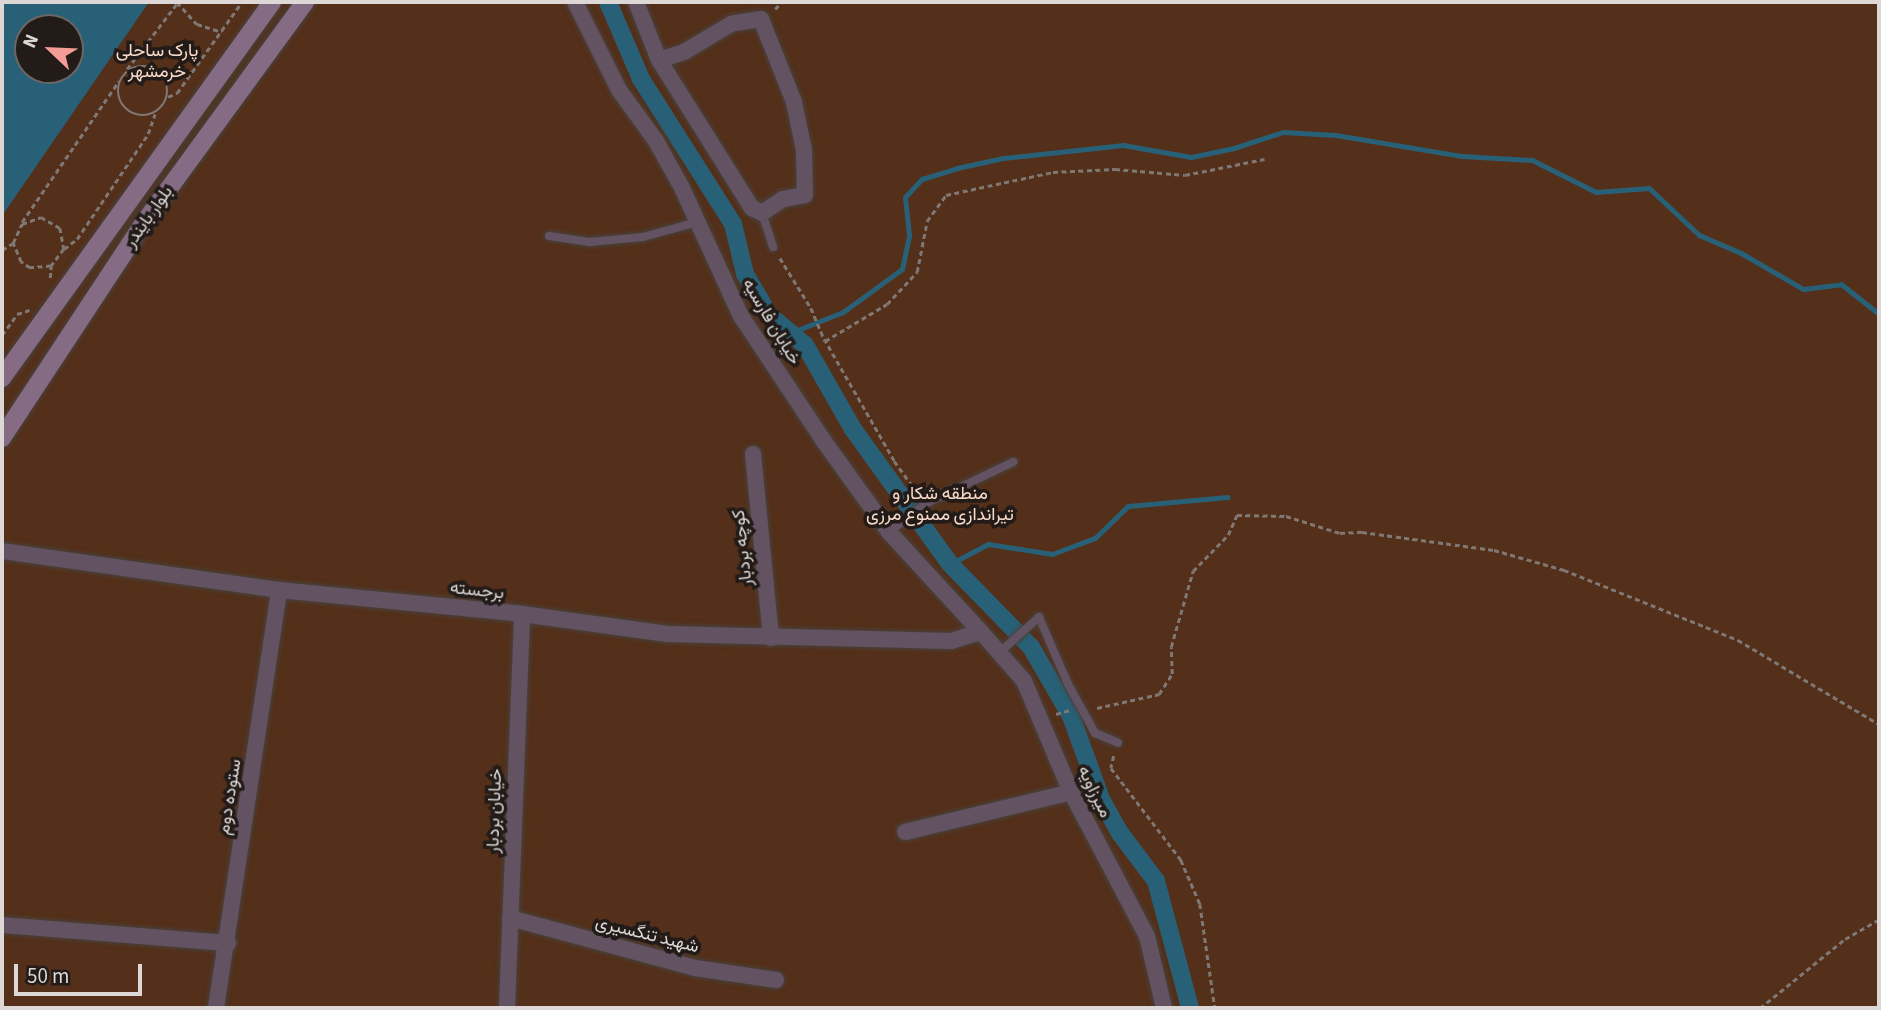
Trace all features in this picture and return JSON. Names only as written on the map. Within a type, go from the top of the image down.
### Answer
[{"type":"street","name":"بلوار بایندر","points":[[2,378],[68,281],[272,2]]},
{"type":"street","name":"بلوار بایندر","points":[[2,438],[94,299],[305,2]]},
{"type":"street","name":"خیابان فارسیه","points":[[575,2],[619,90],[663,153],[741,316],[823,440],[889,532],[981,632]]},
{"type":"street","points":[[636,2],[659,60],[752,208],[762,212],[783,199],[805,195],[804,150],[794,102],[761,19],[732,24],[684,52],[659,60]]},
{"type":"street","points":[[68,281],[94,299]]},
{"type":"street","name":"کوچه بردبار","points":[[753,454],[771,638]]},
{"type":"street","name":"برجسته","points":[[2,551],[279,590],[522,614],[668,634],[951,641],[981,632]]},
{"type":"street","name":"ستوده دوم","points":[[216,1008],[228,943],[279,590]]},
{"type":"street","name":"خیابان بردبار","points":[[508,1008],[522,614]]},
{"type":"street","name":"میرزاویه","points":[[981,632],[1004,648],[1024,681],[1071,792],[1147,936],[1164,1008]]},
{"type":"street","points":[[905,832],[1071,792]]},
{"type":"street","name":"شهید تنگسیری","points":[[510,918],[695,968],[776,980]]},
{"type":"street","points":[[2,925],[228,943]]},
{"type":"lane","points":[[762,212],[773,247]]},
{"type":"lane","points":[[549,236],[589,242],[643,237],[696,222]]},
{"type":"lane","points":[[889,532],[922,507],[1013,462]]},
{"type":"lane","points":[[1004,648],[1039,617],[1078,710],[1095,733],[1118,743]]},
{"type":"path","points":[[2,250],[13,243],[31,205],[177,2],[197,24],[222,32]]},
{"type":"path","points":[[44,289],[51,278],[51,265],[64,248],[78,239],[148,134],[155,114],[168,97],[177,93],[242,2]]},
{"type":"path","points":[[125,72],[135,67],[156,69],[168,86],[168,97]]},
{"type":"path","points":[[119,81],[117,91],[125,111],[134,116],[155,114]]},
{"type":"path","points":[[825,341],[887,304],[917,272],[927,221],[946,195],[1054,172],[1115,169],[1185,175],[1264,159]]},
{"type":"path","points":[[22,224],[41,217],[52,221],[60,228],[64,248]]},
{"type":"path","points":[[13,243],[21,262],[30,268],[51,265]]},
{"type":"path","points":[[773,247],[811,308],[825,341],[922,507]]},
{"type":"path","points":[[2,335],[17,314],[30,309]]},
{"type":"path","points":[[1055,714],[1159,694],[1172,674],[1171,648],[1193,571],[1228,535],[1237,515],[1249,515],[1286,516],[1340,533],[1362,532],[1494,550],[1564,570],[1738,640],[1879,724]]},
{"type":"path","points":[[1118,743],[1111,768],[1181,860],[1200,904],[1215,1008]]},
{"type":"path","points":[[1760,1008],[1845,939],[1879,919]]},
{"type":"green space","name":"منطقه شکار و تیراندازی ممنوع مرزی","points":[[2,2],[1879,2],[1879,1008],[2,1008]]},
{"type":"water","points":[[2,2],[149,2],[2,216]]},
{"type":"waterway","points":[[608,2],[641,79],[733,224],[745,274],[769,315],[805,345],[853,429],[950,564],[1031,647],[1071,716],[1101,799],[1120,833],[1156,881],[1190,1008]]},
{"type":"waterway","points":[[790,333],[843,312],[902,269],[909,235],[905,197],[922,179],[1003,158],[1123,145],[1191,157],[1234,148],[1283,132],[1336,135],[1462,156],[1532,160],[1596,192],[1649,188],[1699,235],[1741,253],[1803,289],[1841,284],[1879,314]]},
{"type":"waterway","points":[[950,564],[988,544],[1052,554],[1095,538],[1128,506],[1228,497]]},
{"type":"park label","name":"پارک ساحلی خرمشهر","points":[[157,62]]}]
